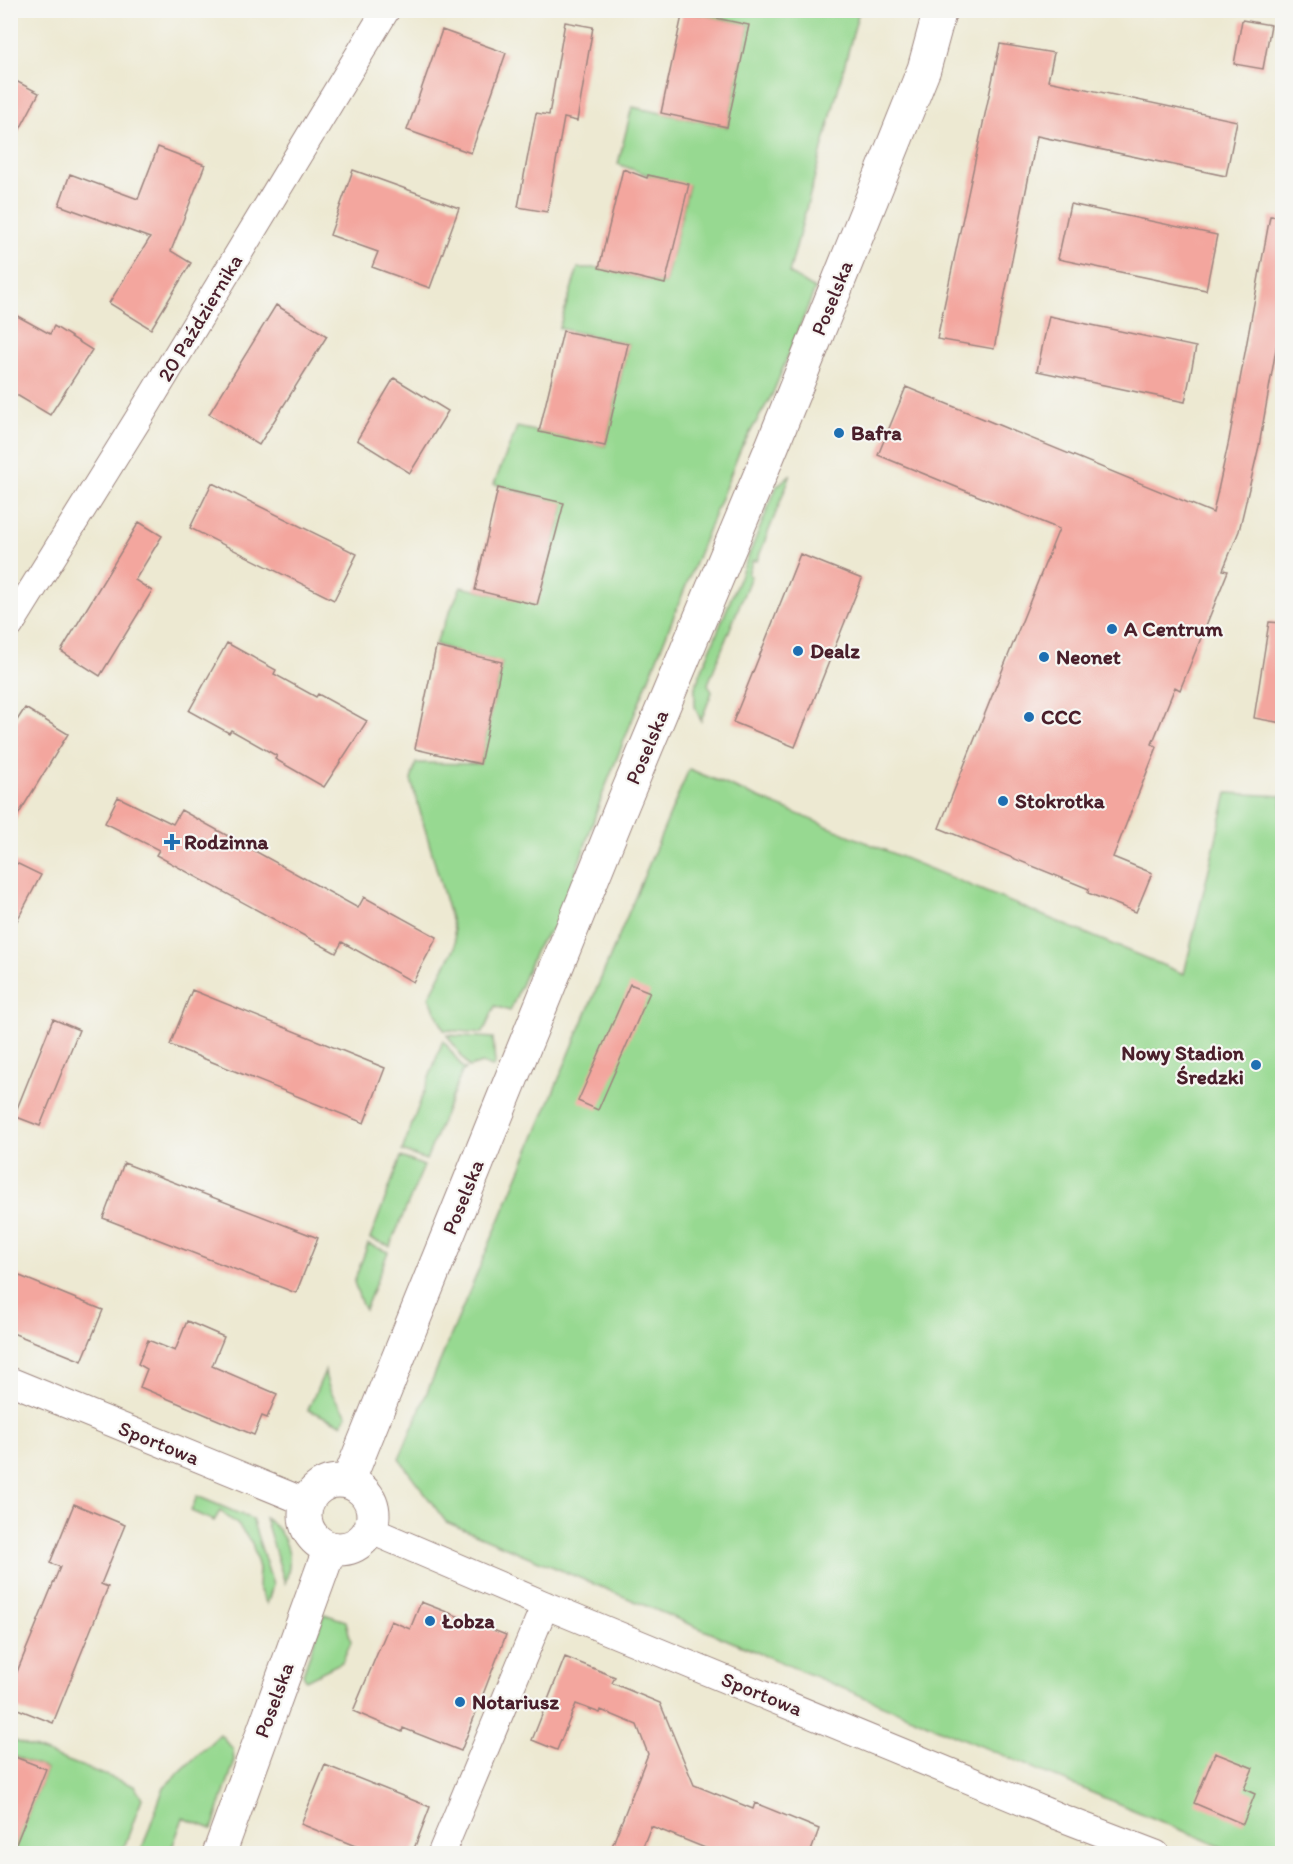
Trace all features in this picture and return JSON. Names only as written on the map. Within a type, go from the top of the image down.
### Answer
[{"type":"street","name":"20 Października","points":[[10,625],[143,411],[386,10]]},
{"type":"street","name":"Poselska","points":[[348,1482],[623,802],[773,444],[924,69],[940,10]]},
{"type":"street","name":"Sportowa","points":[[10,1382],[308,1503]]},
{"type":"street","points":[[335,1481],[348,1482],[361,1489],[370,1500],[374,1515],[370,1530],[353,1546],[341,1549],[330,1548],[318,1541],[309,1530],[305,1516],[308,1503],[314,1492],[324,1485],[335,1481]]},
{"type":"street","name":"Sportowa","points":[[370,1530],[545,1605],[1156,1854]]},
{"type":"street","name":"Poselska","points":[[219,1854],[330,1548]]},
{"type":"street","points":[[441,1854],[545,1605]]},
{"type":"green space","points":[[682,11],[859,11],[789,273],[815,289],[772,395],[741,448],[603,793],[559,921],[538,945],[510,1011],[495,1006],[483,1033],[444,1030],[429,997],[455,947],[454,930],[411,780],[416,763],[480,764],[502,662],[461,653],[435,644],[461,587],[537,604],[564,504],[494,484],[517,427],[605,446],[628,344],[559,328],[578,268],[599,268],[665,284],[689,185],[648,175],[618,164],[632,107],[727,127],[749,25]]},
{"type":"green space","points":[[791,474],[757,561],[753,560],[748,574],[751,576],[708,684],[712,692],[701,721],[695,706],[695,687],[777,486]]},
{"type":"green space","points":[[689,769],[1184,974],[1227,793],[1282,796],[1282,1853],[1236,1853],[446,1522],[399,1459]]},
{"type":"green space","points":[[447,1035],[493,1038],[495,1065],[492,1067],[482,1063],[469,1067]]},
{"type":"green space","points":[[443,1040],[466,1069],[462,1072],[426,1160],[402,1151]]},
{"type":"green space","points":[[401,1157],[424,1166],[390,1246],[370,1239]]},
{"type":"green space","points":[[368,1244],[388,1252],[365,1310],[354,1282]]},
{"type":"green space","points":[[325,1371],[332,1394],[347,1414],[342,1424],[308,1410]]},
{"type":"green space","points":[[197,1496],[252,1519],[273,1585],[267,1604],[258,1587],[259,1568],[252,1543],[238,1525],[220,1511],[214,1521],[191,1511]]},
{"type":"green space","points":[[265,1518],[279,1531],[287,1546],[289,1564],[285,1583]]},
{"type":"green space","points":[[324,1614],[346,1621],[351,1642],[342,1662],[306,1680],[303,1674]]},
{"type":"green space","points":[[220,1734],[233,1749],[234,1763],[212,1829],[183,1818],[170,1853],[140,1854],[164,1787]]},
{"type":"green space","points":[[10,1739],[134,1786],[142,1798],[122,1853],[12,1853],[46,1769],[11,1755]]},
{"type":"building","points":[[683,11],[749,25],[727,127],[661,113]]},
{"type":"building","points":[[1242,20],[1271,25],[1263,69],[1234,64]]},
{"type":"building","points":[[565,22],[593,27],[577,121],[564,118],[547,212],[518,207],[536,113],[549,115]]},
{"type":"building","points":[[442,30],[506,53],[471,153],[407,130]]},
{"type":"building","points":[[1000,44],[1054,53],[1048,81],[1237,121],[1226,176],[1037,136],[994,349],[937,339]]},
{"type":"building","points":[[10,78],[39,93],[10,148]]},
{"type":"building","points":[[158,147],[205,165],[171,251],[191,263],[151,329],[109,303],[150,238],[59,205],[70,174],[138,199]]},
{"type":"building","points":[[623,169],[647,178],[648,175],[689,184],[665,284],[599,268]]},
{"type":"building","points":[[353,170],[459,208],[430,288],[372,267],[378,252],[330,235]]},
{"type":"building","points":[[1070,204],[1217,235],[1206,290],[1058,259]]},
{"type":"building","name":"A Centrum","points":[[1270,216],[1282,217],[1282,315],[1259,446],[1239,531],[1223,570],[1228,571],[1180,690],[1175,687],[1152,744],[1157,747],[1113,857],[1152,873],[1136,912],[1088,893],[1089,889],[939,828],[1059,529],[878,455],[906,387],[1213,513],[1229,440]]},
{"type":"building","points":[[276,305],[327,336],[259,445],[209,414]]},
{"type":"building","points":[[10,312],[50,334],[54,326],[92,350],[50,415],[10,391]]},
{"type":"building","points":[[1049,316],[1196,347],[1185,402],[1037,371]]},
{"type":"building","points":[[563,331],[628,344],[605,446],[539,432]]},
{"type":"building","points":[[394,378],[448,411],[410,473],[357,440]]},
{"type":"building","points":[[212,483],[357,554],[334,600],[190,528]]},
{"type":"building","points":[[498,488],[564,503],[537,605],[475,590]]},
{"type":"building","points":[[139,522],[162,536],[135,580],[152,591],[100,676],[61,651]]},
{"type":"building","name":"Dealz","points":[[800,554],[862,579],[795,747],[733,722]]},
{"type":"building","points":[[1269,622],[1282,623],[1282,723],[1254,718]]},
{"type":"building","points":[[227,643],[276,670],[274,674],[316,697],[318,694],[367,721],[324,787],[275,759],[277,756],[231,730],[229,733],[189,711]]},
{"type":"building","points":[[436,647],[502,662],[480,764],[415,749]]},
{"type":"building","points":[[25,708],[68,734],[10,828],[10,731]]},
{"type":"building","points":[[118,797],[173,824],[181,810],[358,908],[364,897],[437,937],[413,982],[342,942],[336,953],[156,855],[159,850],[105,823]]},
{"type":"building","points":[[10,860],[41,875],[10,934]]},
{"type":"building","points":[[630,984],[650,992],[598,1110],[578,1101]]},
{"type":"building","points":[[192,990],[385,1068],[364,1123],[170,1045]]},
{"type":"building","points":[[53,1019],[79,1030],[40,1126],[14,1116]]},
{"type":"building","points":[[124,1163],[318,1238],[296,1293],[103,1218]]},
{"type":"building","points":[[10,1272],[103,1310],[82,1361],[10,1332]]},
{"type":"building","points":[[187,1321],[224,1337],[212,1366],[277,1394],[267,1418],[262,1416],[254,1435],[140,1387],[147,1369],[138,1364],[148,1340],[175,1351]]},
{"type":"building","points":[[74,1504],[125,1525],[101,1584],[108,1587],[53,1723],[10,1706],[10,1689],[60,1567],[50,1563]]},
{"type":"building","points":[[421,1602],[506,1635],[461,1751],[403,1728],[402,1732],[353,1711],[391,1621],[410,1629]]},
{"type":"building","points":[[565,1657],[615,1677],[612,1683],[660,1703],[694,1785],[753,1809],[755,1803],[819,1829],[810,1854],[720,1854],[651,1826],[640,1854],[609,1854],[648,1754],[637,1725],[601,1710],[600,1713],[576,1704],[557,1750],[532,1740]]},
{"type":"building","points":[[1215,1753],[1253,1768],[1244,1789],[1255,1794],[1243,1824],[1194,1803]]},
{"type":"building","points":[[10,1755],[46,1769],[12,1854],[10,1854]]},
{"type":"building","points":[[325,1765],[430,1807],[412,1854],[375,1854],[301,1824]]},
{"type":"place","name":"Bafra","points":[[839,433]]},
{"type":"place","name":"A Centrum","points":[[1112,629]]},
{"type":"place","name":"Dealz","points":[[798,651]]},
{"type":"place","name":"Neonet","points":[[1044,657]]},
{"type":"place","name":"CCC","points":[[1029,717]]},
{"type":"place","name":"Stokrotka","points":[[1003,801]]},
{"type":"place","name":"Rodzinna","points":[[172,842]]},
{"type":"place","name":"Nowy Stadion Średzki","points":[[1256,1065]]},
{"type":"place","name":"Łobza","points":[[430,1621]]},
{"type":"place","name":"Notariusz","points":[[460,1702]]}]
